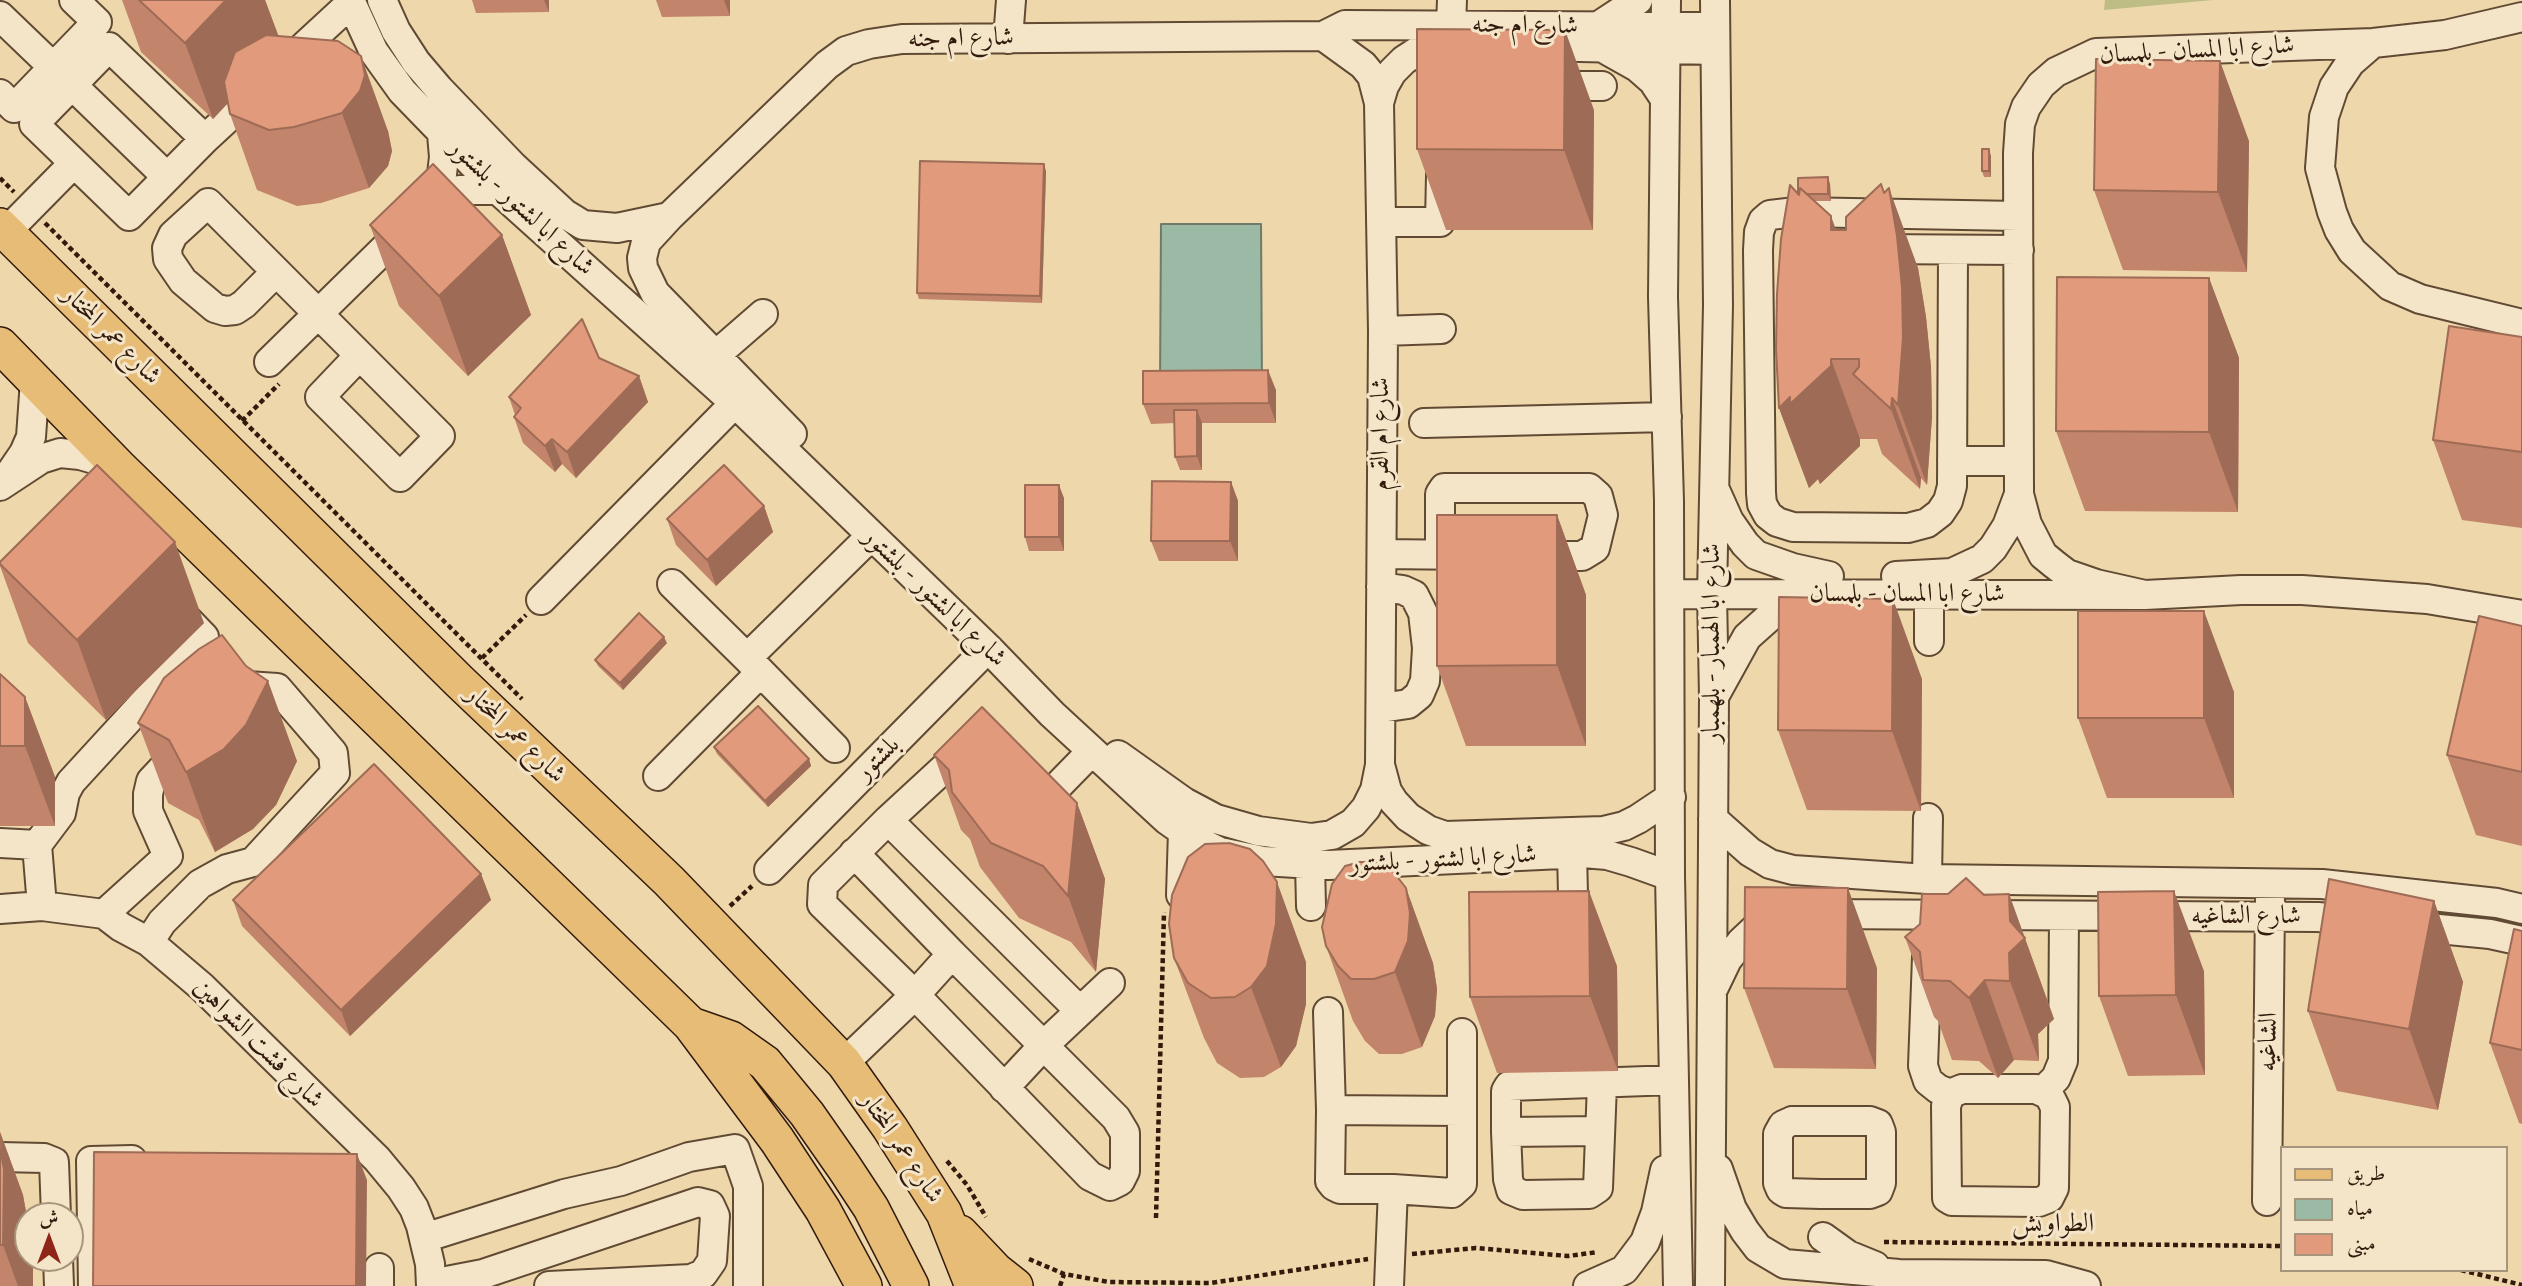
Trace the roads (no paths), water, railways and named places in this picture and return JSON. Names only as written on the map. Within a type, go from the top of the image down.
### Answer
[{"type":"main road","name":"شارع عمر المختار","points":[[12,222],[470,670],[713,929],[844,1063],[890,1128],[944,1213],[973,1286]]},
{"type":"main road","points":[[0,345],[118,466],[691,1025],[783,1150],[823,1210],[864,1286]]},
{"type":"main road","points":[[691,1025],[731,1039],[765,1063],[807,1114],[851,1177],[871,1208],[911,1286]]},
{"type":"main road","points":[[944,1213],[967,1242],[1015,1286]]},
{"type":"street","points":[[74,0],[97,22],[34,124],[129,216],[205,139],[350,2]]},
{"type":"street","name":"شارع ابا لشتور - بلشتور","points":[[382,0],[396,31],[416,62],[513,166],[565,215],[583,226],[617,228],[668,217]]},
{"type":"street","points":[[1008,39],[1011,0]]},
{"type":"street","points":[[1638,0],[1598,37],[1653,81],[1665,99]]},
{"type":"street","name":"شارع ابا لشتور - بلشتور","points":[[350,2],[374,52],[402,91],[498,190],[735,404],[1091,751],[1167,820],[1189,835],[1220,852],[1263,861],[1322,865],[1370,876],[1572,853],[1607,855],[1670,876]]},
{"type":"street","name":"شارع ام جنه","points":[[864,530],[820,464],[717,354],[654,293],[643,268],[642,258],[646,242],[668,217],[827,65],[846,51],[902,39],[1323,36],[1345,25],[1452,12],[1598,37]]},
{"type":"street","points":[[0,16],[167,177]]},
{"type":"street","name":"شارع ابا المسان - بلمسان","points":[[2144,595],[2096,584],[2067,574],[2054,564],[2043,555],[2027,524],[2019,494],[2018,153],[2020,124],[2026,107],[2041,85],[2056,72],[2096,53],[2373,43],[2445,35],[2522,17]]},
{"type":"street","points":[[1665,25],[1715,26]]},
{"type":"street","name":"شارع ام القرم","points":[[1379,103],[1384,86],[1398,66],[1418,51],[1434,46],[1598,37],[1665,25]]},
{"type":"street","name":"شارع ابا الهمبار - بلهمبار","points":[[1665,25],[1663,297],[1670,585],[1670,876],[1678,1286]]},
{"type":"street","name":"شارع ابا الهمبار - بلهمبار","points":[[1710,1286],[1714,697],[1712,585],[1718,305],[1715,26]]},
{"type":"street","name":"شارع ام القرم","points":[[1052,714],[1080,727],[1184,802],[1216,819],[1258,831],[1311,838],[1332,835],[1353,823],[1366,808],[1375,790],[1380,765],[1382,554],[1383,331],[1379,103],[1372,76],[1363,65],[1323,36]]},
{"type":"street","points":[[2373,43],[2350,63],[2334,87],[2324,117],[2320,168],[2339,230],[2352,251],[2390,286],[2420,299],[2522,324]]},
{"type":"street","points":[[0,94],[14,108],[109,47],[205,139]]},
{"type":"street","points":[[1522,86],[1601,86]]},
{"type":"street","points":[[429,205],[442,174],[442,134]]},
{"type":"street","points":[[1381,222],[1440,222],[1441,154]]},
{"type":"street","points":[[12,222],[74,163]]},
{"type":"street","points":[[269,362],[429,205],[460,190],[498,190]]},
{"type":"street","points":[[1953,250],[1952,486],[1948,501],[1940,513],[1927,523],[1908,528],[1793,527],[1777,522],[1768,515],[1762,504],[1761,493],[1759,232],[1763,221],[1770,215],[1782,212],[2018,216]]},
{"type":"street","points":[[1851,249],[2019,250]]},
{"type":"street","points":[[276,272],[359,356]]},
{"type":"street","points":[[717,354],[763,314]]},
{"type":"street","points":[[1383,331],[1441,329]]},
{"type":"street","points":[[3,483],[24,453],[31,437],[35,380]]},
{"type":"street","points":[[541,600],[735,404]]},
{"type":"street","points":[[1424,423],[1667,417]]},
{"type":"street","points":[[3,483],[40,459],[60,453],[79,454],[118,466]]},
{"type":"street","points":[[1952,461],[2020,461]]},
{"type":"street","points":[[1714,487],[1729,521],[1756,555],[1793,568],[1826,585]]},
{"type":"street","points":[[1382,554],[1440,555],[1583,556],[1595,548],[1600,534],[1603,515],[1598,496],[1588,488],[1444,488],[1440,494],[1440,555]]},
{"type":"street","name":"شارع ابا المسان - بلمسان","points":[[1670,585],[1826,585],[1952,573],[1982,559],[1993,548],[2007,526],[2019,494]]},
{"type":"street","points":[[658,776],[864,530]]},
{"type":"street","points":[[36,906],[34,844],[61,813],[65,793],[71,782],[204,637],[149,582]]},
{"type":"street","points":[[672,584],[835,748]]},
{"type":"street","points":[[1714,697],[1747,637],[1760,623],[1826,585]]},
{"type":"street","name":"شارع ابا المسان - بلمسان","points":[[1826,585],[1929,595],[2144,595],[2302,590],[2427,600],[2522,615]]},
{"type":"street","points":[[1381,587],[1403,590],[1414,595],[1423,613],[1427,648],[1425,681],[1419,695],[1408,704],[1381,708]]},
{"type":"street","points":[[1929,595],[1929,641]]},
{"type":"street","name":"بلشتور","points":[[769,870],[988,648]]},
{"type":"street","points":[[104,914],[168,856],[148,811],[151,781],[247,686],[277,688],[333,752],[335,773],[253,862],[227,869],[200,884],[162,922],[149,942]]},
{"type":"street","points":[[1051,793],[1091,751]]},
{"type":"street","points":[[854,853],[1116,1118],[1125,1133],[1125,1171],[1119,1181],[1110,1186],[1090,1176],[915,995],[822,904],[823,885],[854,853],[888,820],[952,761]]},
{"type":"street","name":"شارع ام القرم","points":[[1380,765],[1387,791],[1394,802],[1408,817],[1428,830],[1445,836],[1603,831],[1638,819],[1671,797]]},
{"type":"street","points":[[1927,880],[1928,818]]},
{"type":"street","name":"شارع الشاغيه","points":[[1713,819],[1731,837],[1770,864],[1793,870],[1927,880],[2322,884],[2483,902],[2522,909]]},
{"type":"street","points":[[888,820],[1080,1011]]},
{"type":"street","points":[[1180,898],[1189,835]]},
{"type":"street","points":[[0,843],[34,844]]},
{"type":"street","points":[[1572,853],[1573,894]]},
{"type":"street","points":[[1322,865],[1323,906]]},
{"type":"street","name":"الشاغيه","points":[[2267,1201],[2270,883]]},
{"type":"street","points":[[2478,933],[2483,902]]},
{"type":"street","name":"شارع فشت الشواهين","points":[[0,909],[36,906],[104,914],[149,942],[202,987],[377,1159],[401,1188],[414,1208],[424,1238],[430,1264],[431,1285]]},
{"type":"street","name":"شارع الشاغيه","points":[[1712,993],[1727,960],[1741,942],[1756,928],[1789,915],[2318,917],[2478,933],[2522,941]]},
{"type":"street","points":[[1929,915],[1923,1066],[1928,1081],[1950,1094],[1962,1089],[2043,1091],[2054,1100],[2054,1188],[2049,1198],[2039,1202],[1952,1201],[1947,1198],[1946,1106],[1950,1094]]},
{"type":"street","points":[[2043,1091],[2056,1078],[2063,1061],[2064,916]]},
{"type":"street","points":[[844,1063],[915,995],[952,954]]},
{"type":"street","points":[[1004,1088],[1044,1045],[1110,983]]},
{"type":"street","points":[[1328,1012],[1330,1181],[1340,1188],[1452,1193],[1462,1184],[1462,1032]]},
{"type":"street","points":[[1601,1084],[1598,1188],[1594,1192],[1536,1195],[1517,1194],[1511,1190],[1506,1132],[1506,1091],[1509,1086],[1674,1080]]},
{"type":"street","points":[[1331,1110],[1462,1111]]},
{"type":"street","points":[[1506,1132],[1600,1131]]},
{"type":"street","points":[[1588,1286],[1624,1270],[1645,1242],[1656,1212],[1664,1172],[1675,1148]]},
{"type":"street","points":[[424,1238],[564,1194],[621,1181],[689,1157],[735,1149],[748,1186],[748,1286]]},
{"type":"street","points":[[1712,1153],[1732,1209],[1745,1231],[1758,1248],[1785,1265],[1899,1274],[2046,1275],[2086,1286]]},
{"type":"street","points":[[0,1157],[44,1158],[51,1161],[159,1160]]},
{"type":"street","points":[[336,1159],[377,1159]]},
{"type":"street","points":[[51,1161],[54,1164],[55,1202]]},
{"type":"street","points":[[91,1161],[93,1286]]},
{"type":"street","points":[[1389,1286],[1393,1189]]},
{"type":"street","points":[[1799,1267],[1823,1237],[1821,1194]]},
{"type":"street","points":[[431,1285],[488,1280],[698,1202],[710,1205],[715,1216],[712,1261],[703,1274],[691,1279],[550,1286]]},
{"type":"street","points":[[1823,1237],[1848,1255],[1899,1274]]},
{"type":"water","points":[[1161,224],[1261,224],[1262,389],[1160,387]]}]
